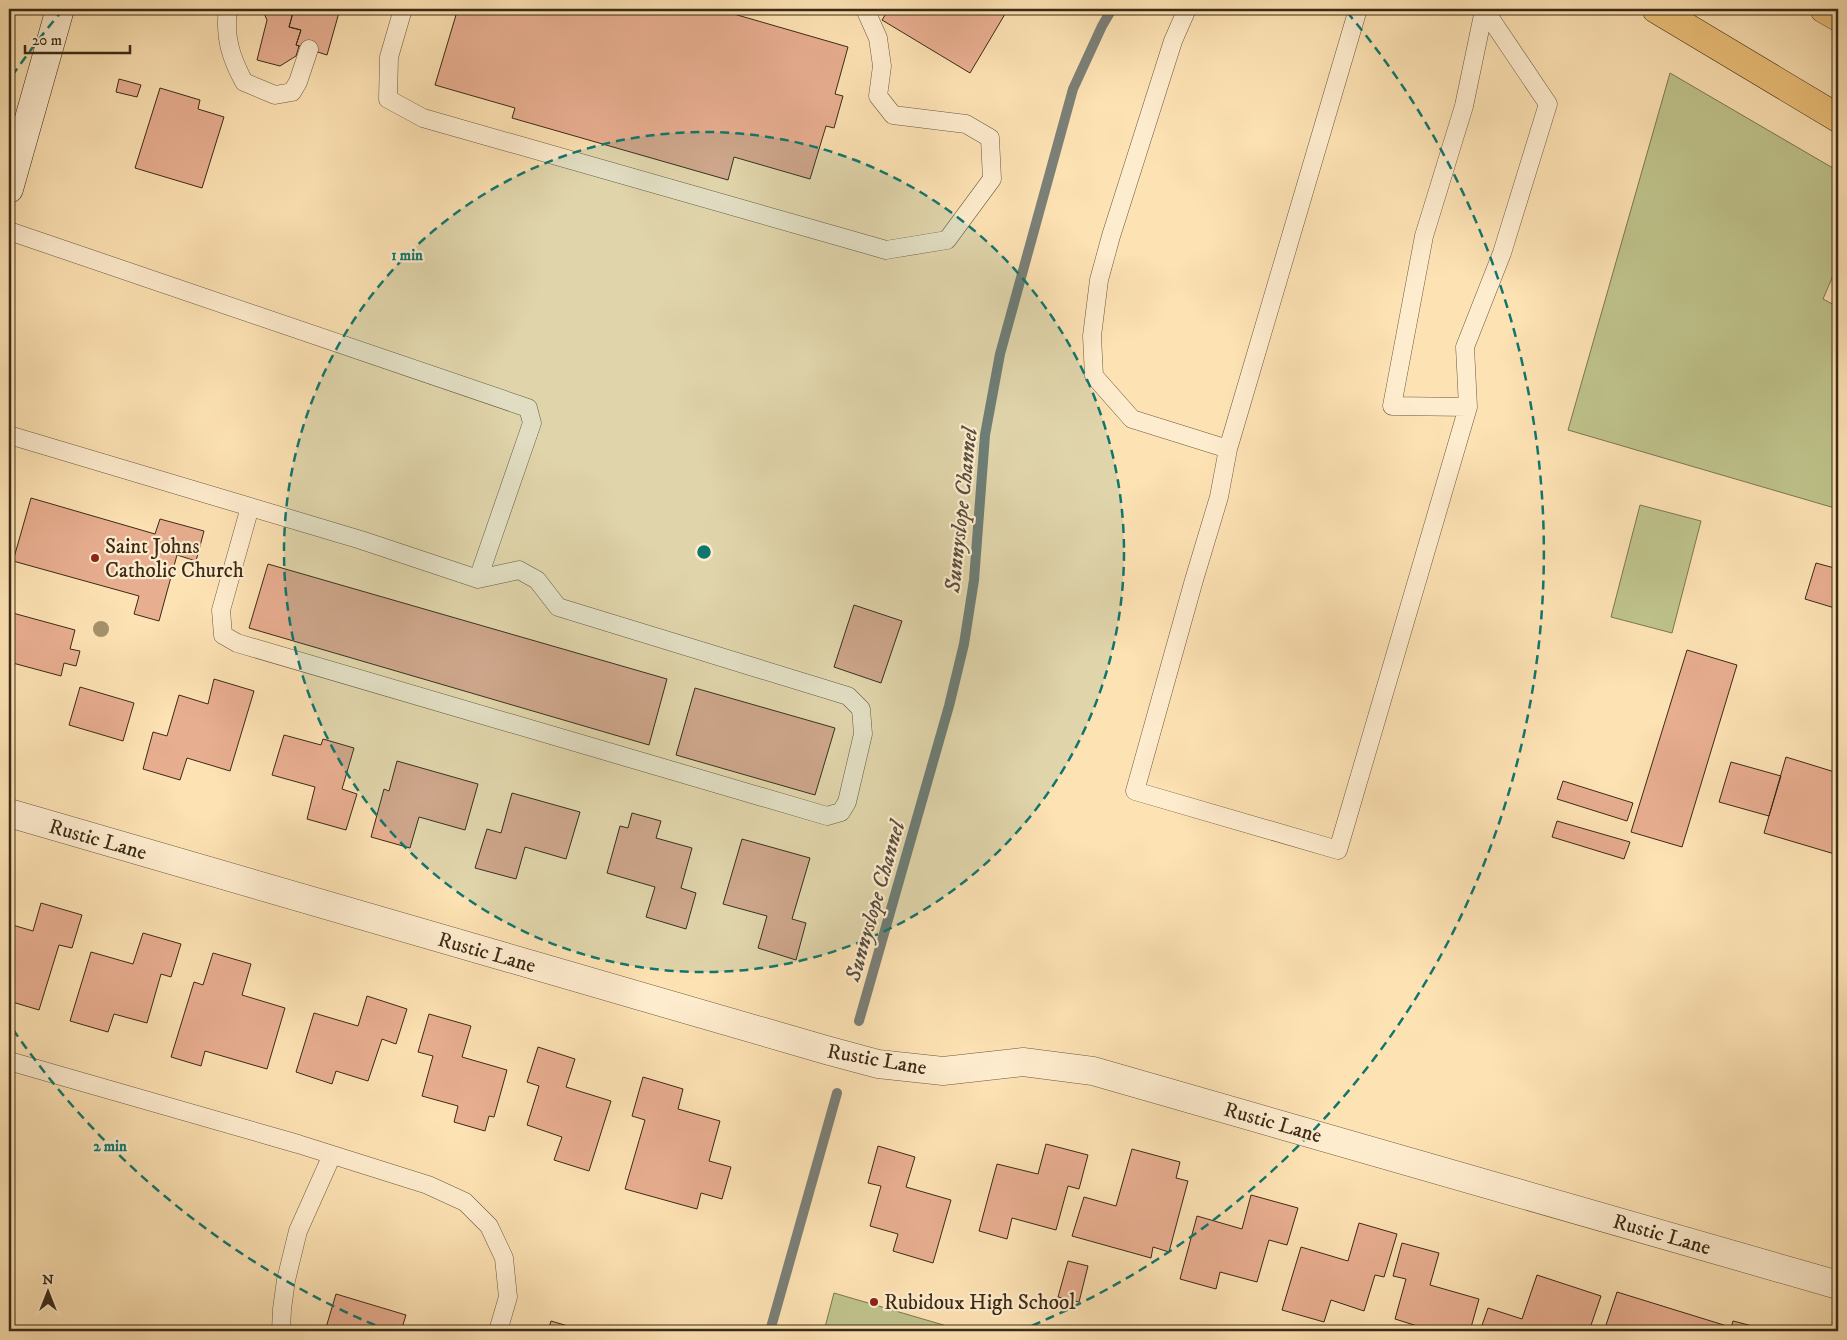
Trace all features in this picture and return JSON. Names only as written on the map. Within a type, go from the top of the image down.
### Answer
[{"type":"main road","points":[[1656,9],[1838,118]]},
{"type":"main road","points":[[1824,9],[1838,17]]},
{"type":"street","points":[[9,188],[15,141],[60,9]]},
{"type":"street","name":"Rustic Lane","points":[[9,813],[878,1064],[943,1071],[1024,1062],[1093,1071],[1838,1285]]},
{"type":"lane","points":[[228,9],[226,24],[232,60],[244,82],[275,95],[292,92],[298,82],[308,49]]},
{"type":"lane","points":[[402,9],[389,57],[388,99],[423,118],[886,250],[947,240],[992,179],[990,138],[966,124],[894,115],[878,96],[882,66],[878,38],[865,9]]},
{"type":"lane","points":[[1187,9],[1173,41],[1111,236],[1099,280],[1092,336],[1094,376],[1132,419],[1228,449]]},
{"type":"lane","points":[[1358,9],[1228,449],[1219,497],[1134,791],[1338,850],[1468,407],[1465,348],[1502,252],[1548,104],[1484,9]]},
{"type":"lane","points":[[1468,407],[1392,406],[1424,236],[1464,106],[1484,9]]},
{"type":"lane","points":[[9,231],[528,408],[532,423],[478,579]]},
{"type":"lane","points":[[9,435],[361,540],[478,579],[519,570],[538,580],[558,607],[848,696],[861,708],[863,734],[847,802],[841,812],[826,816],[237,643],[223,635],[221,610],[250,507]]},
{"type":"lane","points":[[9,1061],[332,1155],[428,1185],[465,1202],[490,1226],[504,1258],[508,1297],[498,1331]]},
{"type":"lane","points":[[282,1331],[282,1309],[286,1280],[298,1231],[332,1155]]},
{"type":"green space","points":[[1670,73],[1838,171],[1838,264],[1823,299],[1838,307],[1838,509],[1568,430]]},
{"type":"green space","points":[[1640,505],[1701,521],[1672,633],[1611,617]]},
{"type":"green space","points":[[834,1293],[964,1331],[824,1331]]},
{"type":"building","points":[[264,9],[294,9],[289,27],[301,30],[296,45],[299,46],[296,56],[280,66],[257,60],[267,20]]},
{"type":"building","points":[[294,9],[340,9],[327,55],[296,45],[301,30],[289,27]]},
{"type":"building","points":[[449,9],[728,9],[727,12],[848,47],[835,94],[843,96],[834,128],[826,126],[810,179],[734,157],[728,180],[512,118],[515,108],[435,85],[456,15],[448,13]]},
{"type":"building","points":[[889,9],[1008,9],[970,73],[882,20]]},
{"type":"building","points":[[119,79],[141,85],[137,97],[116,92]]},
{"type":"building","points":[[160,88],[200,100],[198,109],[224,117],[202,188],[135,168]]},
{"type":"building","name":"Saint Johns Catholic Church","points":[[31,498],[155,534],[160,519],[204,531],[196,561],[177,555],[159,621],[134,614],[139,596],[13,561]]},
{"type":"building","points":[[1816,563],[1838,569],[1838,609],[1805,599]]},
{"type":"building","points":[[268,564],[667,679],[649,745],[249,628]]},
{"type":"building","points":[[854,605],[902,621],[881,683],[834,667]]},
{"type":"building","points":[[9,612],[75,630],[70,649],[80,651],[76,666],[64,663],[61,676],[9,662]]},
{"type":"building","points":[[1687,650],[1737,665],[1682,847],[1631,832]]},
{"type":"building","points":[[214,679],[254,691],[230,771],[187,758],[180,780],[143,769],[153,732],[167,736],[179,695],[208,704]]},
{"type":"building","points":[[80,687],[134,703],[123,741],[69,725]]},
{"type":"building","points":[[695,688],[835,728],[815,795],[676,755]]},
{"type":"building","points":[[284,735],[321,745],[323,739],[354,748],[342,789],[357,794],[346,830],[307,819],[315,787],[272,775]]},
{"type":"building","points":[[1786,757],[1838,773],[1838,855],[1764,833]]},
{"type":"building","points":[[397,761],[478,784],[465,830],[419,817],[410,848],[371,837],[384,789],[389,791]]},
{"type":"building","points":[[1731,762],[1781,776],[1769,816],[1719,802]]},
{"type":"building","points":[[1563,781],[1633,803],[1627,821],[1557,799]]},
{"type":"building","points":[[512,793],[580,812],[566,859],[525,847],[516,879],[475,868],[487,829],[501,833]]},
{"type":"building","points":[[632,813],[661,821],[656,838],[692,848],[681,888],[696,893],[686,929],[646,917],[655,887],[607,873],[620,826],[628,828]]},
{"type":"building","points":[[1557,821],[1630,842],[1624,859],[1552,837]]},
{"type":"building","points":[[742,839],[810,858],[792,919],[806,923],[796,960],[758,948],[767,916],[723,904]]},
{"type":"building","points":[[41,903],[82,915],[72,948],[59,945],[39,1010],[9,1001],[9,924],[33,931]]},
{"type":"building","points":[[143,933],[181,944],[171,977],[161,974],[147,1023],[114,1014],[108,1032],[70,1021],[91,952],[133,964]]},
{"type":"building","points":[[213,953],[251,964],[242,995],[285,1008],[267,1069],[205,1051],[201,1066],[171,1057],[194,982],[203,985]]},
{"type":"building","points":[[367,996],[407,1009],[396,1044],[382,1039],[368,1081],[336,1071],[332,1084],[296,1072],[314,1013],[358,1026]]},
{"type":"building","points":[[429,1014],[471,1026],[462,1057],[507,1070],[494,1117],[489,1116],[485,1131],[454,1122],[458,1106],[422,1096],[433,1056],[418,1052]]},
{"type":"building","points":[[538,1047],[575,1059],[566,1087],[611,1101],[589,1171],[554,1160],[562,1137],[527,1125],[539,1086],[527,1082]]},
{"type":"building","points":[[643,1077],[683,1089],[678,1109],[720,1121],[709,1161],[731,1167],[722,1199],[701,1193],[697,1209],[625,1189],[645,1120],[632,1116]]},
{"type":"building","points":[[1046,1144],[1088,1155],[1079,1189],[1068,1186],[1056,1230],[1012,1218],[1007,1239],[979,1231],[997,1164],[1038,1174]]},
{"type":"building","points":[[878,1146],[915,1157],[906,1187],[951,1200],[933,1263],[893,1251],[898,1234],[870,1226],[881,1186],[868,1183]]},
{"type":"building","points":[[1132,1149],[1180,1162],[1176,1178],[1188,1181],[1169,1252],[1153,1247],[1151,1258],[1072,1236],[1084,1197],[1116,1206]]},
{"type":"building","points":[[1251,1195],[1298,1208],[1287,1245],[1269,1240],[1257,1282],[1220,1272],[1216,1289],[1180,1279],[1197,1216],[1242,1229]]},
{"type":"building","points":[[1359,1223],[1397,1234],[1384,1277],[1375,1275],[1364,1311],[1331,1300],[1324,1322],[1282,1310],[1301,1247],[1348,1261]]},
{"type":"building","points":[[1402,1243],[1439,1253],[1430,1285],[1479,1299],[1470,1331],[1430,1331],[1395,1319],[1406,1279],[1393,1276]]},
{"type":"building","points":[[1068,1261],[1088,1266],[1079,1302],[1058,1297]]},
{"type":"building","points":[[1537,1275],[1601,1296],[1589,1331],[1480,1331],[1488,1308],[1522,1319]]},
{"type":"building","points":[[1617,1292],[1727,1326],[1725,1331],[1604,1331]]},
{"type":"building","points":[[336,1294],[406,1315],[401,1331],[325,1331]]},
{"type":"building","points":[[551,1321],[585,1331],[548,1331]]},
{"type":"building","points":[[1733,1321],[1772,1331],[1730,1331]]},
{"type":"waterway","name":"Sunnyslope Channel","points":[[859,1021],[949,706],[964,644],[974,580],[985,435],[1000,354],[1073,89],[1102,26],[1112,9]]},
{"type":"waterway","name":"Sunnyslope Channel","points":[[770,1331],[837,1093]]},
{"type":"place","name":"Saint Johns Catholic Church","points":[[95,558]]},
{"type":"place","name":"Rubidoux High School","points":[[874,1302]]}]
